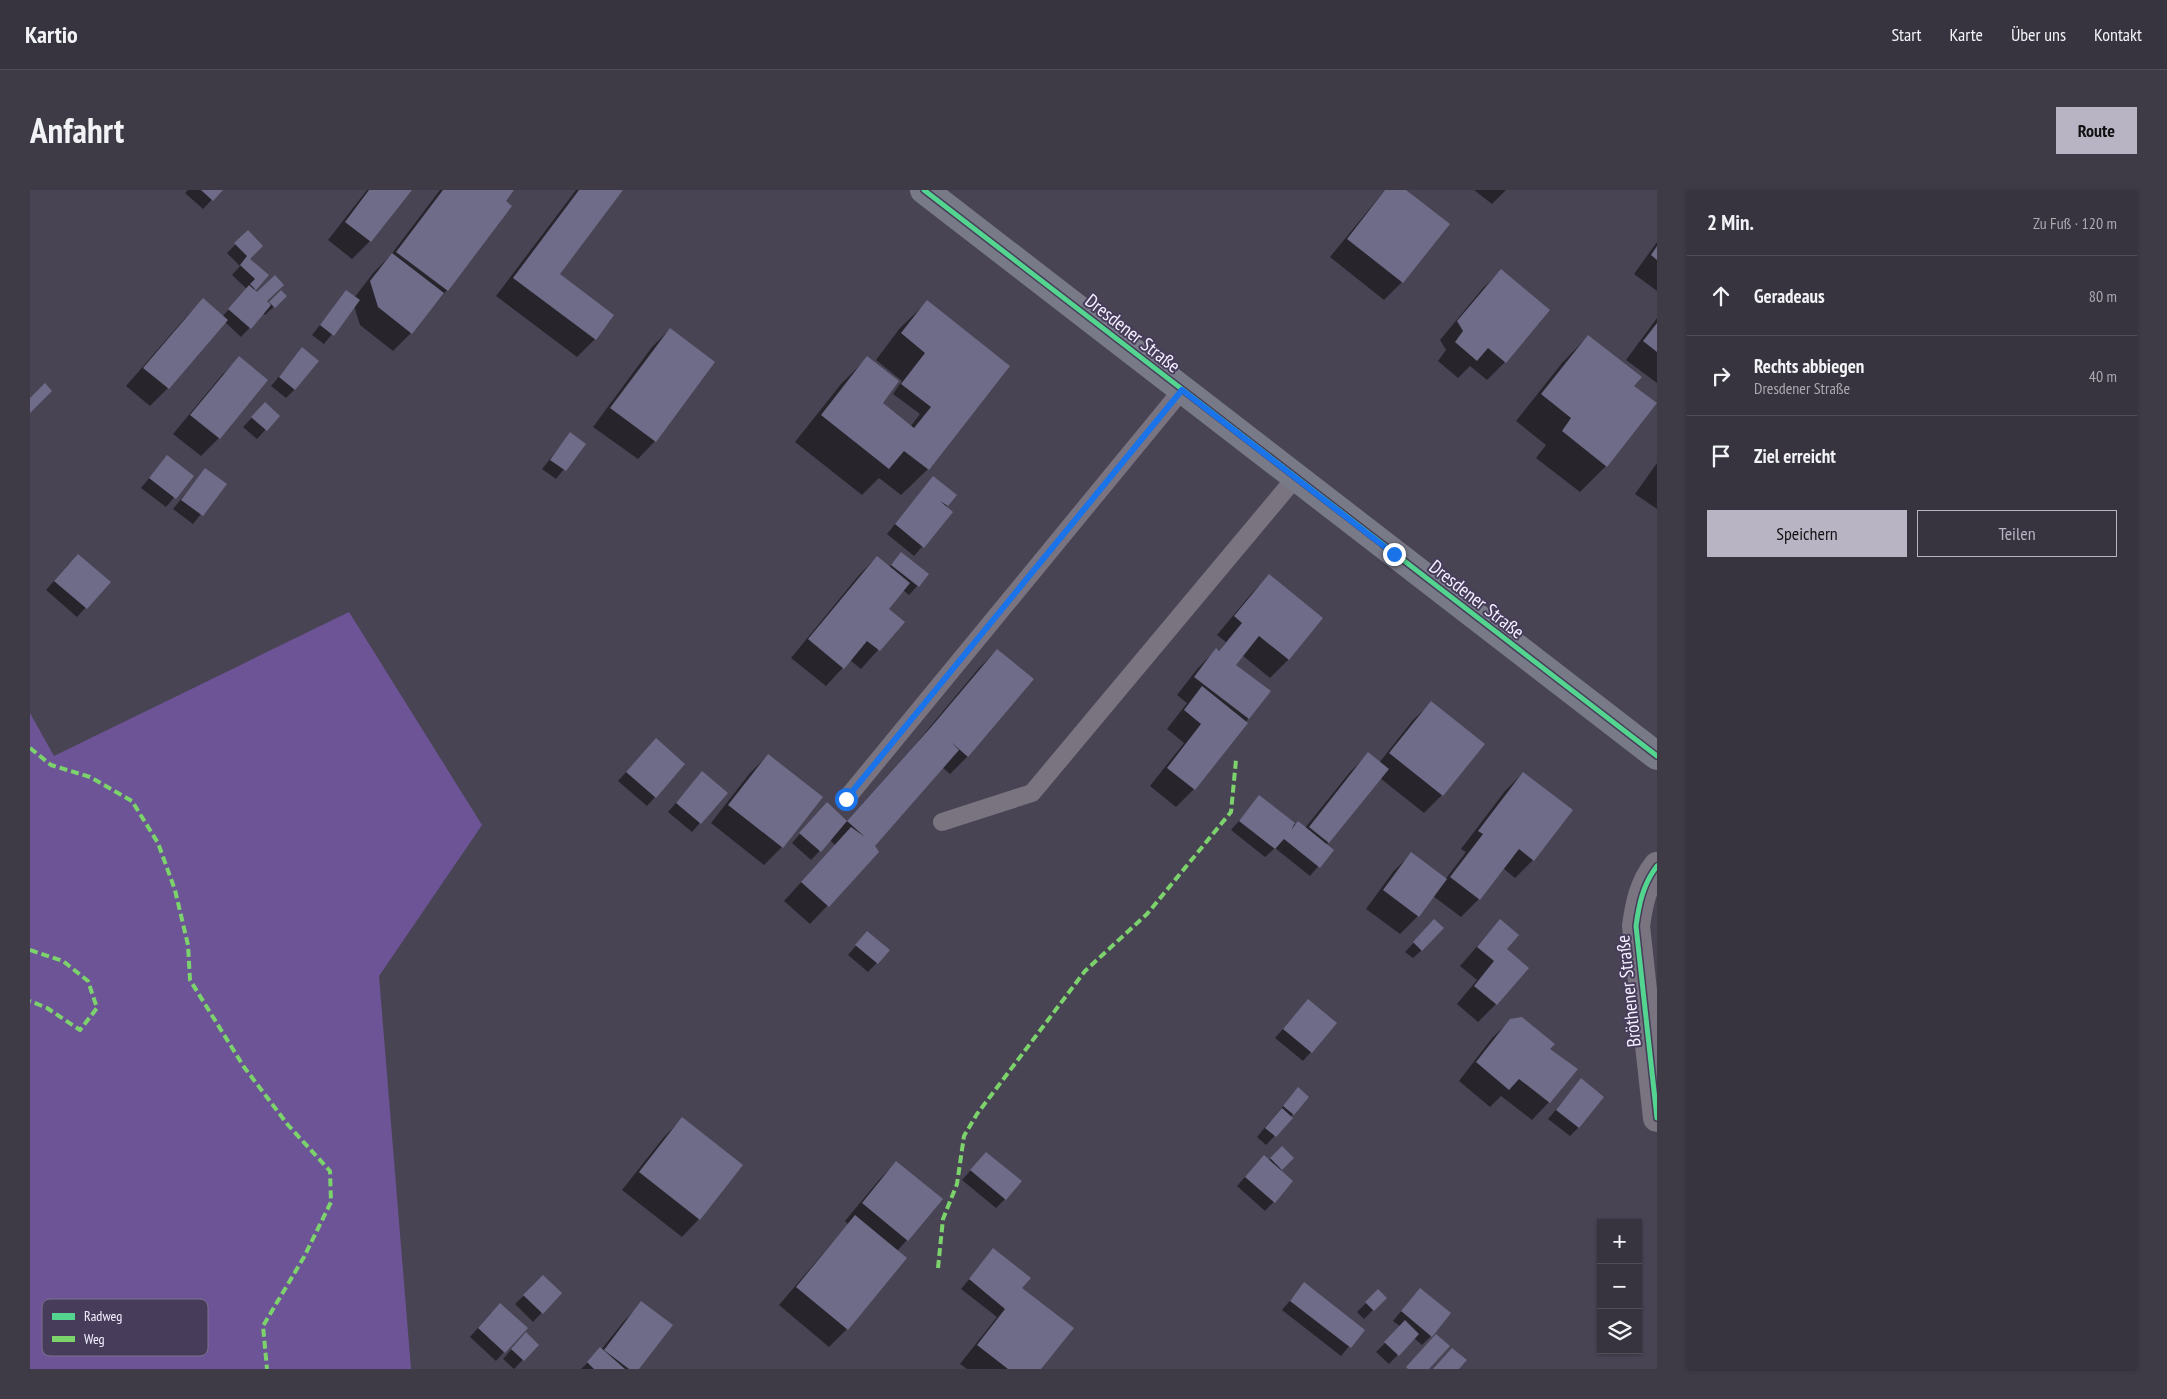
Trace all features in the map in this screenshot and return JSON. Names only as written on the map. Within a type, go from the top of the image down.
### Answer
[{"type":"main road","name":"Dresdener Straße","points":[[924,190],[1657,756]]},
{"type":"street","name":"Bröthener Straße","points":[[1657,866],[1640,897],[1636,926],[1657,1118]]},
{"type":"lane","points":[[846,799],[1182,390]]},
{"type":"lane","points":[[942,822],[1032,793],[1296,477]]},
{"type":"shaded area","points":[[349,612],[482,825],[379,976],[411,1369],[30,1369],[30,713],[54,756]]},
{"type":"building","points":[[201,190],[223,190],[213,201]]},
{"type":"building","points":[[369,190],[412,190],[371,242],[345,222]]},
{"type":"building","points":[[443,190],[514,190],[506,201],[512,206],[448,291],[396,252]]},
{"type":"building","points":[[579,190],[623,190],[560,274],[614,315],[596,340],[513,278]]},
{"type":"building","points":[[1385,190],[1406,190],[1450,224],[1403,283],[1347,239]]},
{"type":"building","points":[[248,230],[263,246],[250,259],[269,275],[256,290],[250,284],[255,279],[240,265],[247,256],[234,243]]},
{"type":"building","points":[[1657,246],[1657,260],[1651,255]]},
{"type":"building","points":[[392,253],[444,293],[412,334],[378,307],[370,281]]},
{"type":"building","points":[[1501,269],[1550,310],[1506,363],[1488,348],[1477,361],[1455,342],[1463,331],[1457,321]]},
{"type":"building","points":[[275,275],[284,285],[267,301],[271,305],[251,329],[228,309],[249,285],[257,292]]},
{"type":"building","points":[[281,290],[287,296],[275,308],[269,302]]},
{"type":"building","points":[[346,290],[360,300],[334,336],[320,325]]},
{"type":"building","points":[[203,298],[228,320],[169,389],[143,368]]},
{"type":"building","points":[[927,300],[1010,366],[929,470],[904,451],[889,469],[821,415],[867,356],[899,381],[883,403],[914,428],[931,407],[901,384],[925,353],[901,333]]},
{"type":"building","points":[[1657,323],[1657,352],[1643,341]]},
{"type":"building","points":[[670,328],[715,362],[656,442],[610,408]]},
{"type":"building","points":[[1588,335],[1642,377],[1634,386],[1657,403],[1607,467],[1562,431],[1571,418],[1541,394]]},
{"type":"building","points":[[302,347],[319,361],[295,390],[279,377]]},
{"type":"building","points":[[239,356],[268,380],[220,439],[190,415]]},
{"type":"building","points":[[45,383],[52,391],[30,413],[30,398]]},
{"type":"building","points":[[265,402],[280,416],[267,431],[251,417]]},
{"type":"building","points":[[570,432],[586,444],[566,471],[550,460]]},
{"type":"building","points":[[167,455],[194,476],[176,499],[149,478]]},
{"type":"building","points":[[205,468],[227,484],[203,516],[181,500]]},
{"type":"building","points":[[933,476],[957,495],[948,506],[940,501],[953,512],[924,548],[895,524]]},
{"type":"building","points":[[901,552],[929,574],[919,587],[891,565]]},
{"type":"building","points":[[78,554],[111,582],[87,609],[54,581]]},
{"type":"building","points":[[877,556],[910,583],[889,609],[905,622],[880,651],[867,641],[844,669],[808,639]]},
{"type":"building","points":[[1269,574],[1323,618],[1289,660],[1259,636],[1236,665],[1271,691],[1249,719],[1194,677],[1216,648],[1219,651],[1242,623],[1234,616]]},
{"type":"building","points":[[997,649],[1034,679],[968,757],[951,742],[959,750],[875,846],[879,852],[829,907],[801,882],[851,827],[865,837],[847,821],[932,726]]},
{"type":"building","points":[[1202,686],[1248,723],[1195,790],[1167,768],[1201,724],[1184,710]]},
{"type":"building","points":[[1431,701],[1485,744],[1443,796],[1389,753]]},
{"type":"building","points":[[656,738],[685,764],[656,798],[626,772]]},
{"type":"building","points":[[1368,752],[1389,769],[1329,843],[1309,827]]},
{"type":"building","points":[[768,754],[823,797],[783,848],[728,805]]},
{"type":"building","points":[[702,771],[728,793],[701,824],[676,803]]},
{"type":"building","points":[[1523,772],[1573,810],[1534,861],[1519,849],[1480,900],[1450,877],[1483,834],[1478,831]]},
{"type":"building","points":[[1259,795],[1295,823],[1291,830],[1298,821],[1334,850],[1320,868],[1284,839],[1275,849],[1239,821]]},
{"type":"building","points":[[827,802],[847,821],[821,852],[799,833]]},
{"type":"building","points":[[1411,852],[1447,879],[1419,917],[1383,890]]},
{"type":"building","points":[[1434,919],[1444,928],[1422,951],[1413,942]]},
{"type":"building","points":[[1500,919],[1519,935],[1507,949],[1529,968],[1497,1005],[1474,986],[1494,961],[1477,947]]},
{"type":"building","points":[[867,931],[890,950],[878,964],[855,945]]},
{"type":"building","points":[[1308,999],[1337,1023],[1312,1053],[1283,1029]]},
{"type":"building","points":[[1522,1017],[1555,1044],[1550,1049],[1578,1069],[1550,1103],[1519,1079],[1509,1090],[1476,1062],[1510,1019]]},
{"type":"building","points":[[1581,1078],[1604,1097],[1579,1128],[1556,1110]]},
{"type":"building","points":[[1298,1087],[1309,1097],[1294,1115],[1283,1106]]},
{"type":"building","points":[[1282,1108],[1293,1118],[1276,1137],[1265,1128]]},
{"type":"building","points":[[682,1117],[743,1165],[700,1220],[639,1172]]},
{"type":"building","points":[[1282,1146],[1294,1158],[1282,1170],[1270,1158]]},
{"type":"building","points":[[986,1152],[1022,1181],[1006,1200],[970,1170]]},
{"type":"building","points":[[1264,1155],[1293,1181],[1275,1203],[1245,1177]]},
{"type":"building","points":[[896,1161],[943,1199],[908,1241],[862,1203]]},
{"type":"building","points":[[855,1215],[907,1258],[848,1330],[796,1287]]},
{"type":"building","points":[[993,1248],[1031,1278],[1022,1288],[1074,1328],[1041,1369],[1008,1369],[977,1345],[1005,1309],[969,1279]]},
{"type":"building","points":[[543,1275],[562,1293],[543,1314],[523,1295]]},
{"type":"building","points":[[1304,1282],[1365,1330],[1351,1348],[1290,1301]]},
{"type":"building","points":[[1420,1288],[1451,1313],[1432,1337],[1401,1311]]},
{"type":"building","points":[[1378,1289],[1387,1298],[1374,1311],[1365,1302]]},
{"type":"building","points":[[641,1301],[673,1325],[639,1369],[629,1369],[604,1350]]},
{"type":"building","points":[[500,1303],[528,1328],[505,1353],[478,1328]]},
{"type":"building","points":[[1405,1320],[1419,1334],[1399,1356],[1384,1342]]},
{"type":"building","points":[[526,1332],[539,1345],[524,1361],[511,1349]]},
{"type":"building","points":[[1436,1334],[1450,1346],[1429,1369],[1408,1369],[1406,1367]]},
{"type":"building","points":[[600,1347],[625,1369],[594,1369],[587,1362]]},
{"type":"building","points":[[1452,1348],[1467,1360],[1459,1369],[1433,1369]]},
{"type":"marked path","points":[[30,748],[51,765],[90,777],[132,801],[158,843],[175,890],[188,945],[190,980],[244,1067],[288,1125],[330,1171],[331,1202],[304,1257],[263,1326],[267,1369]]},
{"type":"marked path","points":[[938,1268],[943,1219],[957,1184],[964,1136],[977,1114],[1085,971],[1147,914],[1231,812],[1236,760]]},
{"type":"marked path","points":[[30,950],[63,961],[88,981],[97,1008],[80,1030],[47,1008],[30,1001]]},
{"type":"cycle path","points":[[924,190],[1657,756]]},
{"type":"cycle path","points":[[1657,866],[1642,894],[1636,926],[1657,1118]]},
{"type":"route","points":[[846,799],[1182,390],[1394,554]]}]
